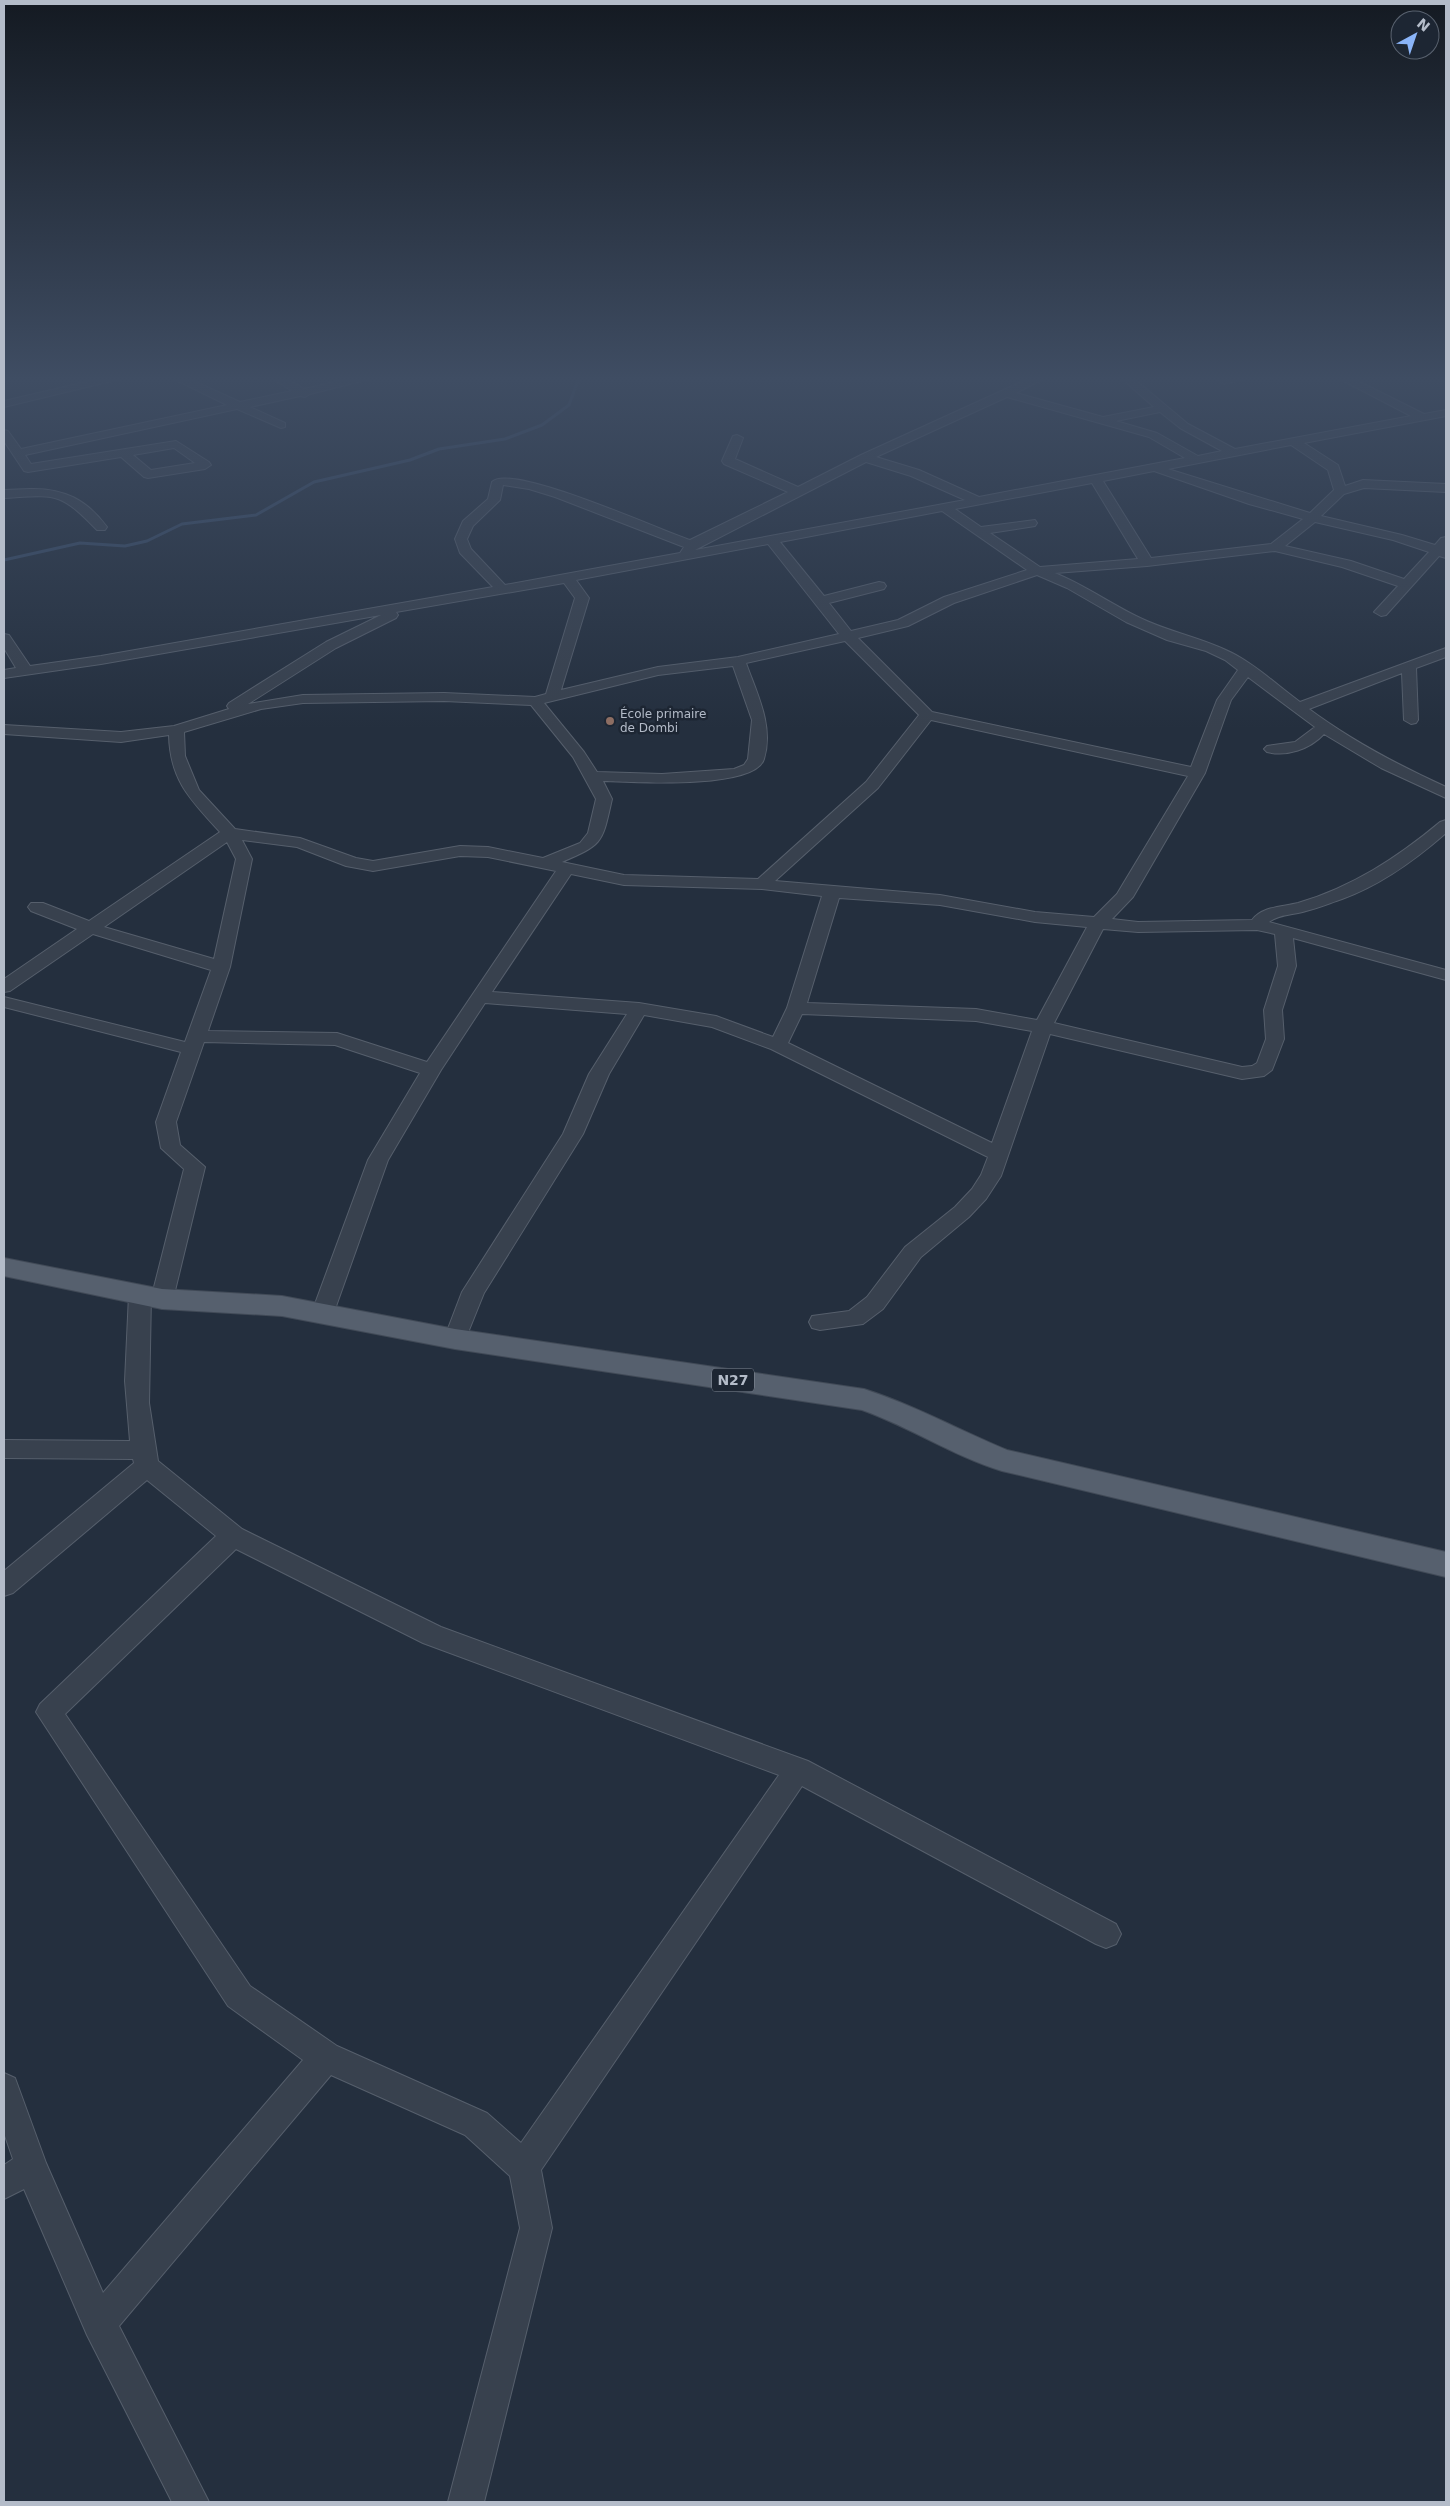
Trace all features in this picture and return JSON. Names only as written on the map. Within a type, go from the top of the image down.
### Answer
[{"type":"main road","name":"N27","points":[[4,1267],[151,1297],[282,1306],[323,1312],[455,1339],[864,1400],[902,1413],[945,1436],[1002,1460],[1446,1565]]},
{"type":"street","points":[[61,495],[73,500],[101,527]]},
{"type":"street","points":[[495,495],[494,500],[468,524],[461,539],[464,550],[502,589]]},
{"type":"street","points":[[562,495],[668,539],[688,551]]},
{"type":"street","points":[[688,551],[793,495]]},
{"type":"street","points":[[965,495],[978,501]]},
{"type":"street","points":[[4,674],[101,660],[567,578],[688,551],[772,540],[1009,495]]},
{"type":"street","points":[[1105,495],[1147,562]]},
{"type":"street","points":[[1235,495],[1312,518],[1444,548]]},
{"type":"street","points":[[1275,547],[1312,518],[1336,495]]},
{"type":"street","points":[[944,507],[1037,571],[1072,585],[1131,619],[1172,636],[1211,648],[1247,668],[1323,727],[1386,765],[1446,793]]},
{"type":"street","points":[[978,531],[1031,523]]},
{"type":"street","points":[[772,540],[848,636],[927,715],[1197,774]]},
{"type":"street","points":[[6,730],[121,737],[176,730],[259,706],[303,699],[444,697],[535,701],[658,671],[738,661],[903,623],[949,600],[1037,571],[1147,562],[1275,547],[1346,564],[1406,584]]},
{"type":"street","points":[[1381,612],[1406,584],[1444,548]]},
{"type":"street","points":[[552,697],[582,598],[567,578]]},
{"type":"street","points":[[820,601],[879,586]]},
{"type":"street","points":[[212,719],[331,645],[392,615],[405,606]]},
{"type":"street","points":[[4,638],[25,670]]},
{"type":"street","points":[[1297,708],[1409,666],[1443,656]]},
{"type":"street","points":[[592,776],[662,779],[736,773],[749,768],[756,760],[759,720],[738,661]]},
{"type":"street","points":[[1409,666],[1411,720]]},
{"type":"street","points":[[820,1322],[855,1318],[875,1303],[914,1252],[962,1212],[979,1194],[991,1176],[1043,1027],[1097,924],[1124,897],[1197,774],[1224,700],[1247,668]]},
{"type":"street","points":[[535,701],[579,755],[604,799],[596,834],[586,846],[544,864]]},
{"type":"street","points":[[762,884],[872,785],[927,715]]},
{"type":"street","points":[[1272,749],[1295,748],[1308,742],[1323,727]]},
{"type":"street","points":[[145,1458],[137,1386],[151,1297],[195,1167],[171,1148],[166,1122],[221,967],[244,859],[230,833],[192,792],[177,756],[176,730]]},
{"type":"street","points":[[1257,925],[1260,919],[1271,914],[1302,907],[1367,882],[1424,844],[1446,825]]},
{"type":"street","points":[[4,987],[230,833],[300,843],[352,862],[373,866],[460,851],[488,852],[565,870],[624,880],[762,884],[832,892],[940,900],[1035,917],[1138,928],[1257,925],[1283,930],[1446,975]]},
{"type":"street","points":[[323,1312],[378,1160],[431,1070],[565,870]]},
{"type":"street","points":[[778,1044],[796,1008],[832,892]]},
{"type":"street","points":[[37,907],[90,928],[221,967]]},
{"type":"street","points":[[796,1008],[976,1015],[1076,1033],[1242,1073],[1258,1072],[1265,1066],[1275,1039],[1275,1022],[1272,1010],[1286,966],[1283,930]]},
{"type":"street","points":[[480,997],[639,1008],[716,1022],[778,1044],[998,1154]]},
{"type":"street","points":[[4,1002],[194,1043],[338,1039],[431,1070]]},
{"type":"street","points":[[455,1339],[473,1292],[573,1134],[599,1074],[639,1008]]},
{"type":"street","points":[[4,1449],[145,1458],[233,1536],[432,1635],[798,1770],[1106,1934]]},
{"type":"street","points":[[4,1586],[145,1458]]},
{"type":"street","points":[[233,1536],[49,1712],[239,1996],[326,2058],[476,2124],[524,2167],[536,2228],[466,2502]]},
{"type":"street","points":[[524,2167],[798,1770]]},
{"type":"street","points":[[99,2323],[326,2058]]},
{"type":"street","points":[[4,2089],[31,2166],[99,2323],[191,2502]]},
{"type":"street","points":[[4,2183],[31,2166]]},
{"type":"waterway","points":[[4,560],[80,543],[125,546],[147,541],[182,524],[256,515],[291,495]]},
{"type":"place","name":"École primaire de Dombi","points":[[610,721]]}]
